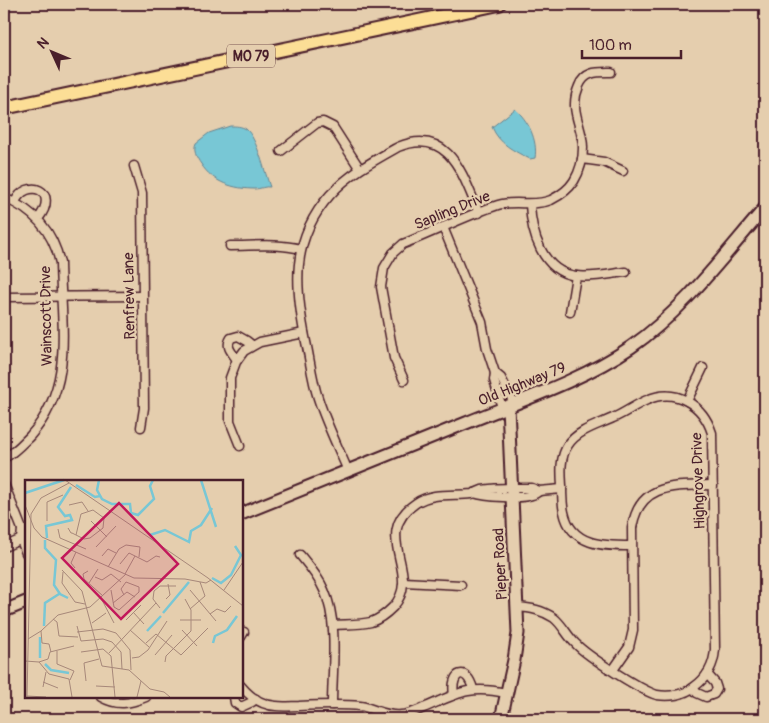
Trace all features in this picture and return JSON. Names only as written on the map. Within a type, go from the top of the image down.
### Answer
[{"type":"main road","name":"MO 79","points":[[4,108],[499,4]]},
{"type":"street","name":"Sapling Drive","points":[[404,380],[394,358],[382,295],[382,275],[388,260],[397,248],[403,244],[479,213],[505,203],[530,204],[550,200],[566,190],[573,182],[582,159],[583,147],[574,108],[576,92],[585,76],[595,72],[611,72]]},
{"type":"street","points":[[280,151],[316,123],[323,122],[333,127],[360,169]]},
{"type":"street","points":[[348,471],[318,400],[297,291],[301,249],[314,217],[326,199],[340,184],[360,169],[406,144],[420,142],[444,149],[454,160],[460,168],[479,213]]},
{"type":"street","points":[[582,159],[604,162],[623,171]]},
{"type":"street","name":"Renfrew Lane","points":[[134,166],[142,193],[144,408],[141,427]]},
{"type":"street","points":[[15,202],[22,194],[29,190],[35,188],[42,191],[46,196],[47,202],[38,218]]},
{"type":"street","name":"Wainscott Drive","points":[[4,198],[15,202],[38,218],[52,237],[60,263],[62,357],[58,388],[46,416],[23,444],[4,458]]},
{"type":"street","points":[[530,204],[532,228],[544,256],[558,270],[576,276],[626,272]]},
{"type":"street","name":"Old Highway 79","points":[[242,514],[508,406],[606,363],[658,326],[765,208]]},
{"type":"street","points":[[443,228],[478,312],[486,349],[495,373],[494,380],[508,406]]},
{"type":"street","points":[[230,246],[274,245],[301,249]]},
{"type":"street","points":[[570,312],[576,276]]},
{"type":"street","points":[[4,297],[142,296]]},
{"type":"street","points":[[240,446],[230,421],[230,378],[237,360],[252,345],[304,333]]},
{"type":"street","points":[[237,360],[228,345],[232,338],[238,336],[252,345]]},
{"type":"street","points":[[687,401],[703,368]]},
{"type":"street","points":[[495,373],[501,378],[508,406]]},
{"type":"street","name":"Highgrove Drive","points":[[517,607],[539,610],[556,619],[580,648],[641,688],[657,695],[667,696],[693,688],[707,674],[715,657],[712,433],[706,418],[697,408],[687,401],[672,396],[661,396],[647,400],[578,435],[568,446],[562,461],[564,513],[572,530],[587,541],[603,546],[631,546]]},
{"type":"street","name":"Pieper Road","points":[[501,719],[518,633],[508,406]]},
{"type":"street","points":[[4,484],[24,530],[24,539],[4,547]]},
{"type":"street","points":[[613,670],[629,647],[633,630],[631,546],[634,518],[641,504],[658,490],[675,486],[713,486]]},
{"type":"street","points":[[332,624],[370,622],[386,614],[396,603],[404,582],[403,569],[395,540],[398,526],[404,515],[415,504],[433,496],[474,494],[483,490],[512,493],[532,488],[539,491],[562,489]]},
{"type":"street","points":[[300,555],[312,569],[325,592],[332,624],[332,705]]},
{"type":"street","points":[[404,582],[461,585]]},
{"type":"street","points":[[4,611],[25,602]]},
{"type":"street","points":[[693,688],[697,693],[706,697],[714,694],[717,689],[707,674]]},
{"type":"street","points":[[454,695],[454,679],[458,675],[466,676],[471,683],[472,689]]},
{"type":"street","points":[[242,687],[256,699],[276,706],[363,706],[384,714],[402,716],[472,689],[494,690],[506,693]]},
{"type":"street","points":[[103,698],[123,704],[143,698]]},
{"type":"street","points":[[234,698],[235,703],[240,707],[256,699]]},
{"type":"water","points":[[515,109],[531,131],[535,144],[535,158],[530,159],[508,146],[499,138],[492,127]]},
{"type":"water","points":[[230,126],[246,129],[254,140],[270,187],[247,189],[225,184],[206,171],[199,161],[195,151],[196,143],[209,133]]},
{"type":"waterway","points":[[4,7],[7,4]]},
{"type":"waterway","points":[[402,4],[403,9]]}]
